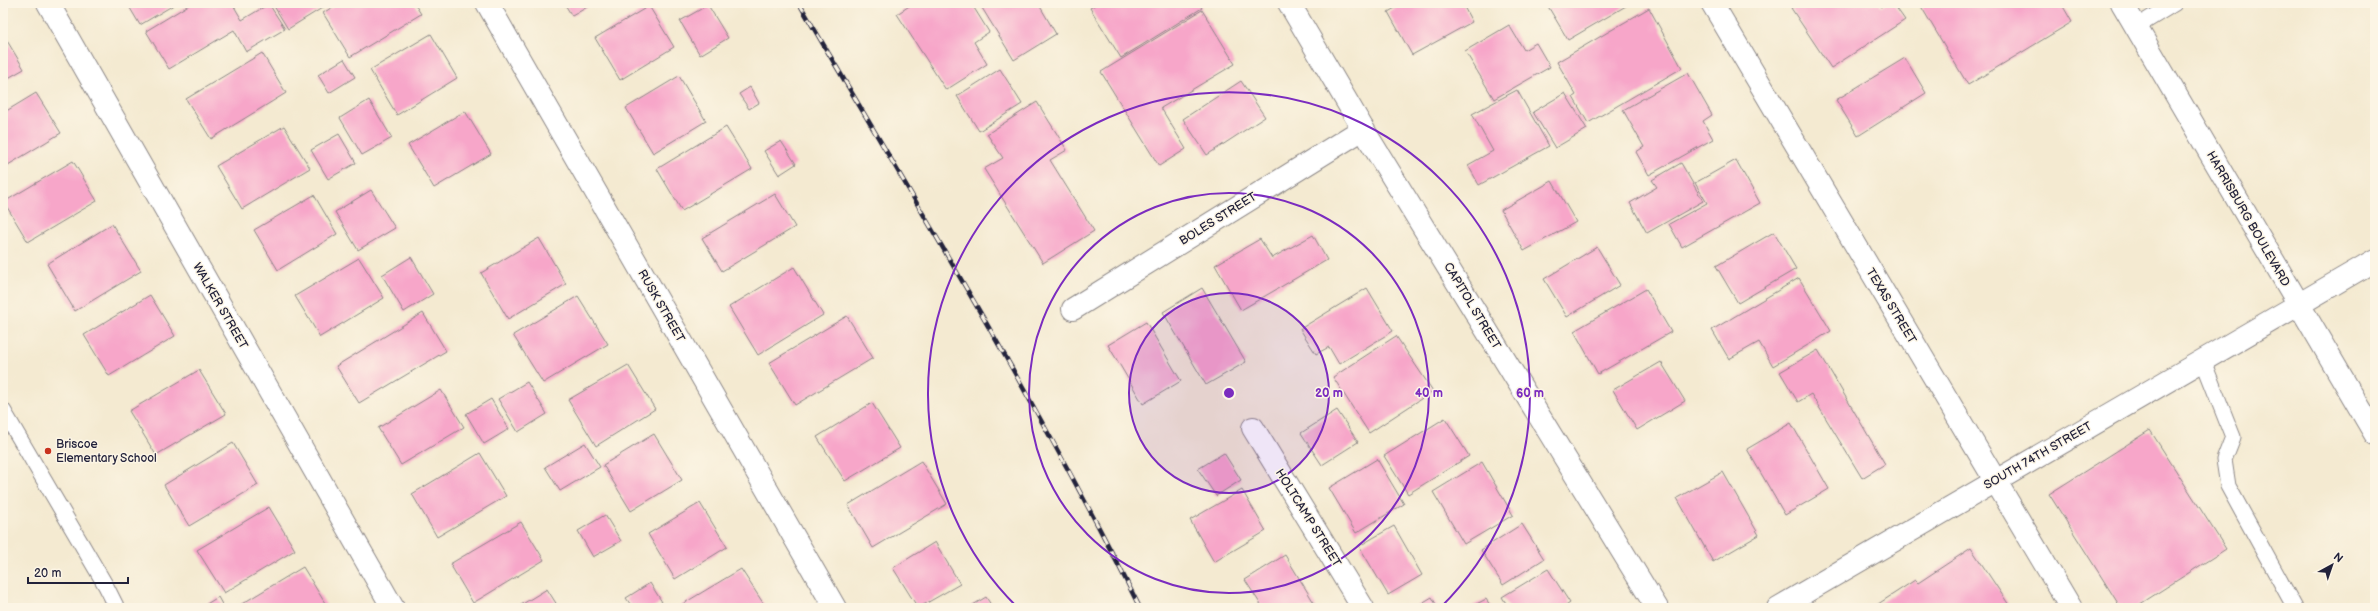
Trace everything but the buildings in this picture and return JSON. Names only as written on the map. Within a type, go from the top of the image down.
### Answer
[{"type":"street","name":"WALKER STREET","points":[[48,3],[393,608]]},
{"type":"street","name":"RUSK STREET","points":[[487,3],[835,608]]},
{"type":"street","name":"CAPITOL STREET","points":[[1289,3],[1363,129],[1657,608]]},
{"type":"street","name":"TEXAS STREET","points":[[1712,3],[2071,608]]},
{"type":"street","name":"HARRISBURG BOULEVARD","points":[[2122,3],[2298,306],[2375,434]]},
{"type":"street","name":"BOLES STREET","points":[[1073,309],[1363,129]]},
{"type":"street","name":"SOUTH 74TH STREET","points":[[1778,608],[2375,260]]},
{"type":"street","name":"HOLTCAMP STREET","points":[[1253,428],[1363,608]]},
{"type":"lane","points":[[2136,27],[2175,3]]},
{"type":"lane","points":[[2203,361],[2233,437],[2224,460],[2228,486],[2295,608]]},
{"type":"lane","points":[[3,410],[102,579],[117,608]]},
{"type":"railway","points":[[799,3],[1018,378],[1101,531],[1140,608]]},
{"type":"place","name":"Briscoe Elementary School","points":[[48,451]]}]
